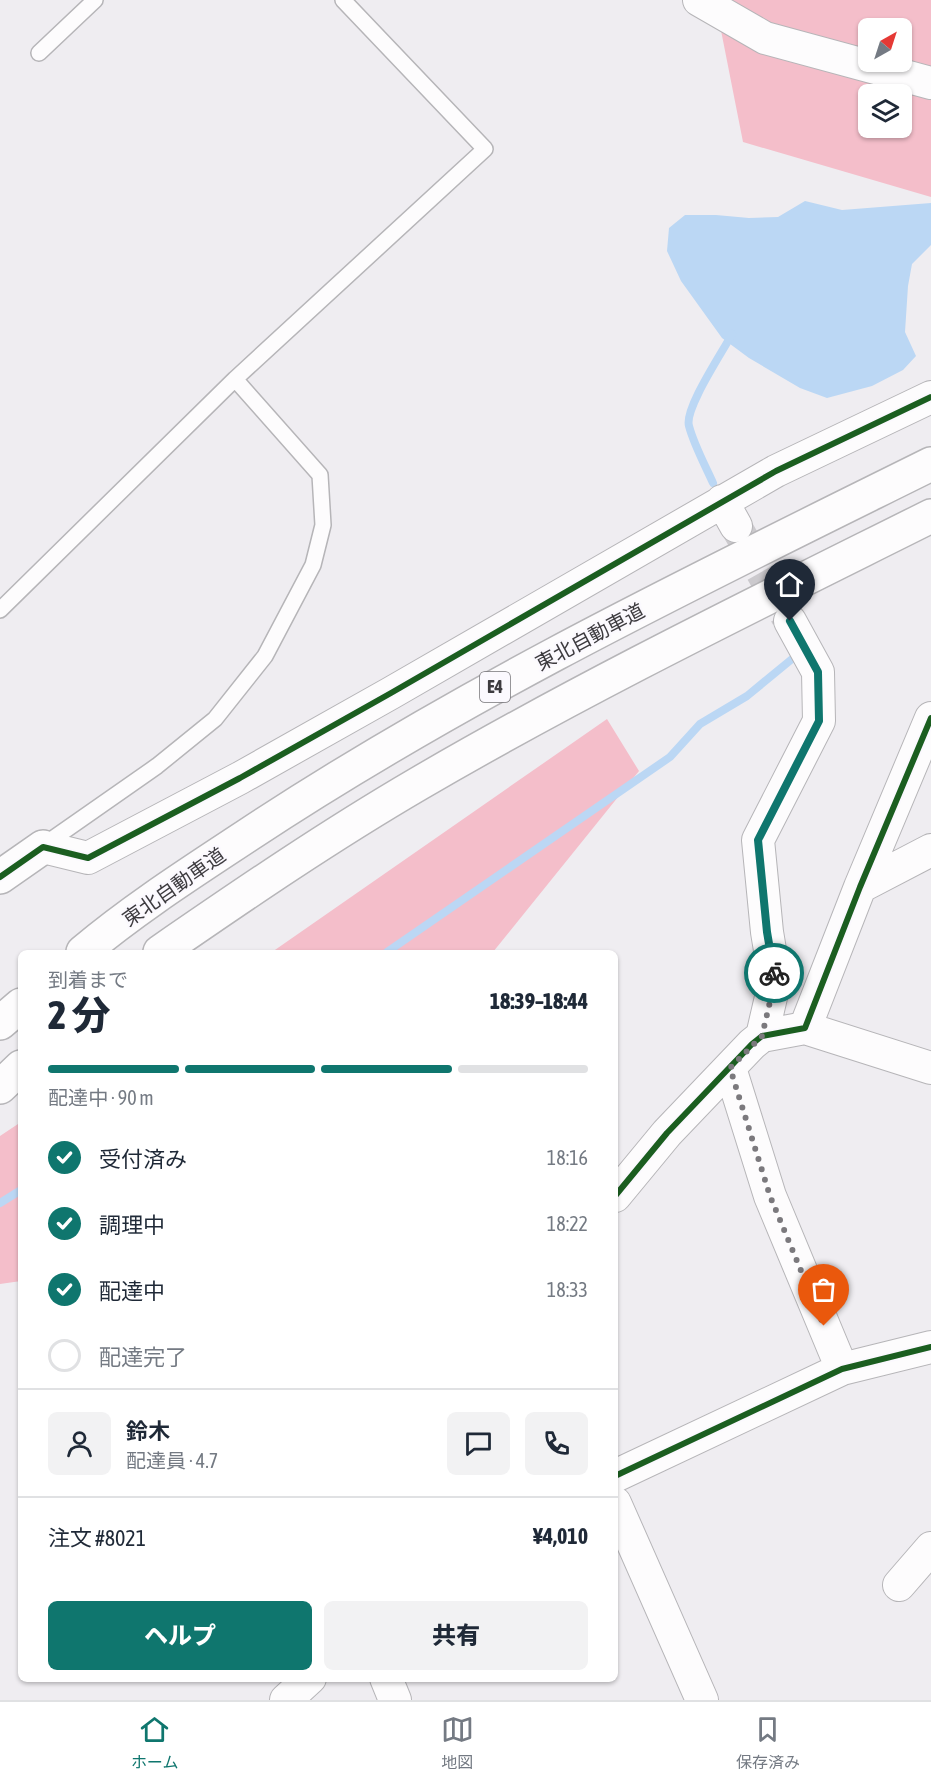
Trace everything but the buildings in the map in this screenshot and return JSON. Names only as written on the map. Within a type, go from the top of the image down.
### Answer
[{"type":"main road","name":"東北自動車道","points":[[86,950],[185,877],[281,813],[392,744],[682,588],[931,464]]},
{"type":"main road","name":"E4","points":[[163,950],[316,847],[417,784],[534,719],[717,623],[931,516]]},
{"type":"main road","points":[[0,877],[43,846]]},
{"type":"main road","points":[[0,1023],[18,1008]]},
{"type":"main road","points":[[0,1087],[18,1070]]},
{"type":"street","points":[[699,0],[765,38],[931,83]]},
{"type":"street","points":[[43,846],[88,858],[240,778],[391,693],[729,514],[776,471],[931,397]]},
{"type":"street","points":[[618,1192],[668,1133],[762,1036],[775,980],[767,932],[758,840],[819,721],[818,672],[790,621]]},
{"type":"street","points":[[805,1028],[860,887],[931,718]]},
{"type":"street","points":[[860,887],[931,850]]},
{"type":"street","points":[[762,1036],[805,1028],[931,1068]]},
{"type":"street","points":[[730,1068],[770,1196],[842,1369]]},
{"type":"street","points":[[618,1475],[842,1369],[931,1348]]},
{"type":"street","points":[[618,1510],[702,1700]]},
{"type":"street","points":[[900,1585],[931,1548]]},
{"type":"street","points":[[286,1700],[306,1682]]},
{"type":"street","points":[[388,1682],[395,1700]]},
{"type":"lane","points":[[39,53],[95,0]]},
{"type":"lane","points":[[0,610],[235,379],[485,149],[344,0]]},
{"type":"lane","points":[[43,846],[157,766],[215,719],[265,656],[313,565],[322,525],[320,475],[235,379]]},
{"type":"shaded area","points":[[715,0],[931,0],[931,197],[743,142]]},
{"type":"shaded area","points":[[607,719],[639,771],[495,950],[275,950]]},
{"type":"shaded area","points":[[18,1124],[18,1281],[0,1284],[0,1136]]},
{"type":"water","points":[[805,201],[842,210],[931,203],[931,245],[912,264],[908,286],[905,332],[916,356],[903,370],[872,386],[827,398],[800,388],[749,358],[722,338],[681,281],[667,251],[669,228],[685,215],[778,217]]},
{"type":"waterway","points":[[713,483],[694,440],[689,418],[698,394],[732,334]]},
{"type":"waterway","points":[[390,950],[670,757],[700,724],[747,696],[792,659]]},
{"type":"waterway","points":[[0,1203],[18,1192]]},
{"type":"tunnel","points":[[738,530],[787,617]]},
{"type":"cycle path","points":[[0,877],[43,847],[88,858],[240,778],[776,471],[931,397]]},
{"type":"cycle path","points":[[618,1192],[667,1133],[752,1044],[762,1036],[805,1028],[860,887],[931,718]]},
{"type":"cycle path","points":[[618,1475],[842,1369],[931,1347]]},
{"type":"way so far","points":[[774,973],[775,980],[762,1036],[730,1068],[770,1196],[824,1326]]},
{"type":"route","points":[[774,973],[767,932],[758,840],[819,721],[818,672],[790,621]]}]
